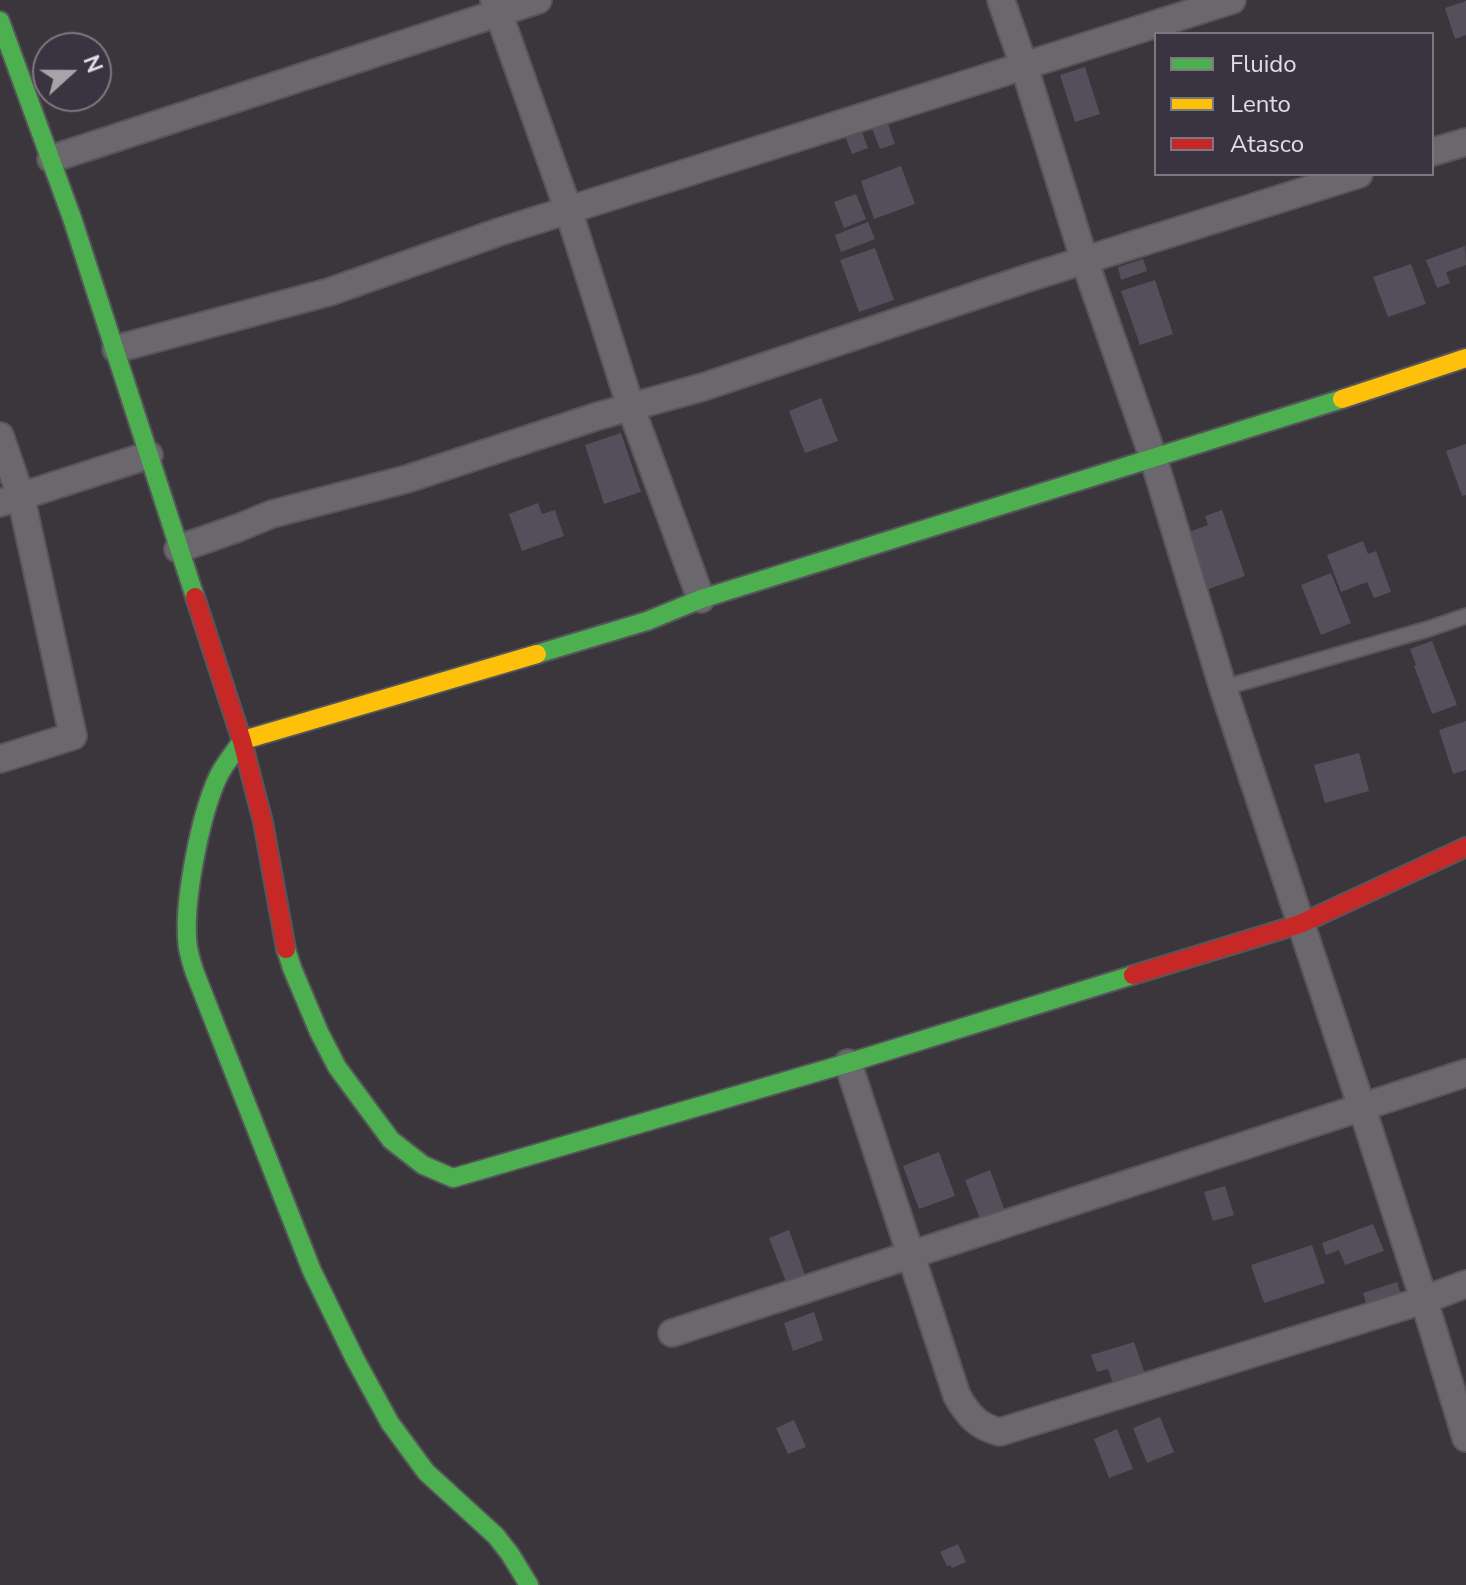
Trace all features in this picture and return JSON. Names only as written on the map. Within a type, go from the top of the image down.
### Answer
[{"type":"street","points":[[51,159],[496,6],[538,0]]},
{"type":"street","points":[[1001,0],[1085,262],[1153,457],[1223,688],[1362,1108],[1466,1438]]},
{"type":"street","points":[[116,349],[329,292],[568,209],[1232,0]]},
{"type":"street","points":[[496,6],[568,209],[631,408],[701,599]]},
{"type":"street","points":[[0,21],[72,218],[242,741],[263,822],[283,939],[303,996],[337,1067],[391,1140],[423,1165],[453,1178],[848,1063],[1300,924],[1466,847]]},
{"type":"street","points":[[1434,151],[1466,142]]},
{"type":"street","points":[[178,549],[272,514],[407,479],[598,416],[703,387],[1028,278],[1353,176]]},
{"type":"street","points":[[529,1585],[496,1536],[426,1472],[390,1423],[312,1271],[198,981],[188,948],[197,849],[219,776],[242,741],[647,621],[701,599],[1295,415],[1466,358]]},
{"type":"street","points":[[0,436],[10,500],[73,736],[0,759]]},
{"type":"street","points":[[10,500],[149,455]]},
{"type":"street","points":[[848,1063],[957,1396],[967,1414],[987,1429],[1000,1432],[1424,1300],[1466,1284]]},
{"type":"street","points":[[672,1333],[1466,1073]]},
{"type":"lane","points":[[1223,688],[1466,616]]},
{"type":"building","points":[[1466,1],[1466,35],[1455,39],[1445,8]]},
{"type":"building","points":[[1085,67],[1100,114],[1075,122],[1060,75]]},
{"type":"building","points":[[887,121],[895,144],[880,149],[871,126]]},
{"type":"building","points":[[861,129],[868,148],[852,154],[845,136]]},
{"type":"building","points":[[901,166],[915,204],[874,219],[861,181]]},
{"type":"building","points":[[856,194],[866,219],[844,228],[834,202]]},
{"type":"building","points":[[868,222],[875,239],[841,252],[835,235]]},
{"type":"building","points":[[1465,246],[1466,265],[1446,272],[1450,283],[1437,288],[1426,260]]},
{"type":"building","points":[[875,248],[894,300],[859,312],[840,260]]},
{"type":"building","points":[[1143,259],[1147,271],[1121,280],[1118,267]]},
{"type":"building","points":[[1411,264],[1426,304],[1388,317],[1373,277]]},
{"type":"building","points":[[1155,280],[1173,334],[1140,345],[1121,291]]},
{"type":"building","points":[[821,398],[838,441],[805,453],[789,411]]},
{"type":"building","points":[[621,433],[641,492],[604,504],[585,445]]},
{"type":"building","points":[[1466,444],[1466,495],[1462,496],[1446,451]]},
{"type":"building","points":[[538,503],[542,514],[555,510],[564,536],[522,551],[509,514]]},
{"type":"building","points":[[1222,510],[1245,576],[1203,591],[1183,534],[1208,525],[1205,516]]},
{"type":"building","points":[[1363,541],[1368,554],[1376,551],[1391,592],[1374,598],[1367,582],[1341,592],[1327,555]]},
{"type":"building","points":[[1331,573],[1351,623],[1321,635],[1301,585]]},
{"type":"building","points":[[1432,641],[1457,705],[1432,714],[1410,649]]},
{"type":"building","points":[[1466,721],[1466,770],[1453,774],[1439,730]]},
{"type":"building","points":[[1359,753],[1369,791],[1325,803],[1314,765]]},
{"type":"building","points":[[939,1152],[955,1196],[919,1209],[903,1166]]},
{"type":"building","points":[[990,1170],[1006,1214],[982,1224],[965,1180]]},
{"type":"building","points":[[1225,1186],[1234,1215],[1213,1221],[1204,1192]]},
{"type":"building","points":[[1373,1224],[1384,1251],[1345,1265],[1339,1250],[1326,1255],[1322,1243]]},
{"type":"building","points":[[789,1230],[805,1275],[786,1282],[769,1238]]},
{"type":"building","points":[[1312,1245],[1325,1283],[1264,1303],[1251,1265]]},
{"type":"building","points":[[1397,1282],[1403,1301],[1369,1312],[1363,1293]]},
{"type":"building","points":[[814,1312],[823,1340],[793,1351],[784,1323]]},
{"type":"building","points":[[1134,1342],[1146,1377],[1114,1386],[1108,1369],[1097,1372],[1091,1355]]},
{"type":"building","points":[[1160,1417],[1174,1452],[1147,1463],[1133,1428]]},
{"type":"building","points":[[794,1420],[806,1447],[788,1454],[776,1428]]},
{"type":"building","points":[[1117,1429],[1133,1469],[1109,1478],[1094,1439]]},
{"type":"building","points":[[958,1544],[966,1562],[952,1568],[947,1566],[940,1552]]},
{"type":"traffic: fast","points":[[0,21],[72,218],[195,597]]},
{"type":"traffic: fast","points":[[537,654],[647,621],[701,599],[1342,399]]},
{"type":"traffic: fast","points":[[247,739],[242,741],[218,777],[199,837],[190,886],[187,930],[194,970],[312,1271],[355,1359],[390,1423],[426,1472],[496,1536],[529,1585]]},
{"type":"traffic: fast","points":[[286,949],[319,1032],[337,1067],[391,1140],[423,1165],[453,1178],[848,1063],[1133,975]]},
{"type":"traffic: slow","points":[[1342,399],[1466,358]]},
{"type":"traffic: slow","points":[[247,739],[537,654]]},
{"type":"traffic: jam","points":[[195,597],[242,741],[263,822],[286,949]]},
{"type":"traffic: jam","points":[[1133,975],[1300,924],[1466,847]]}]
